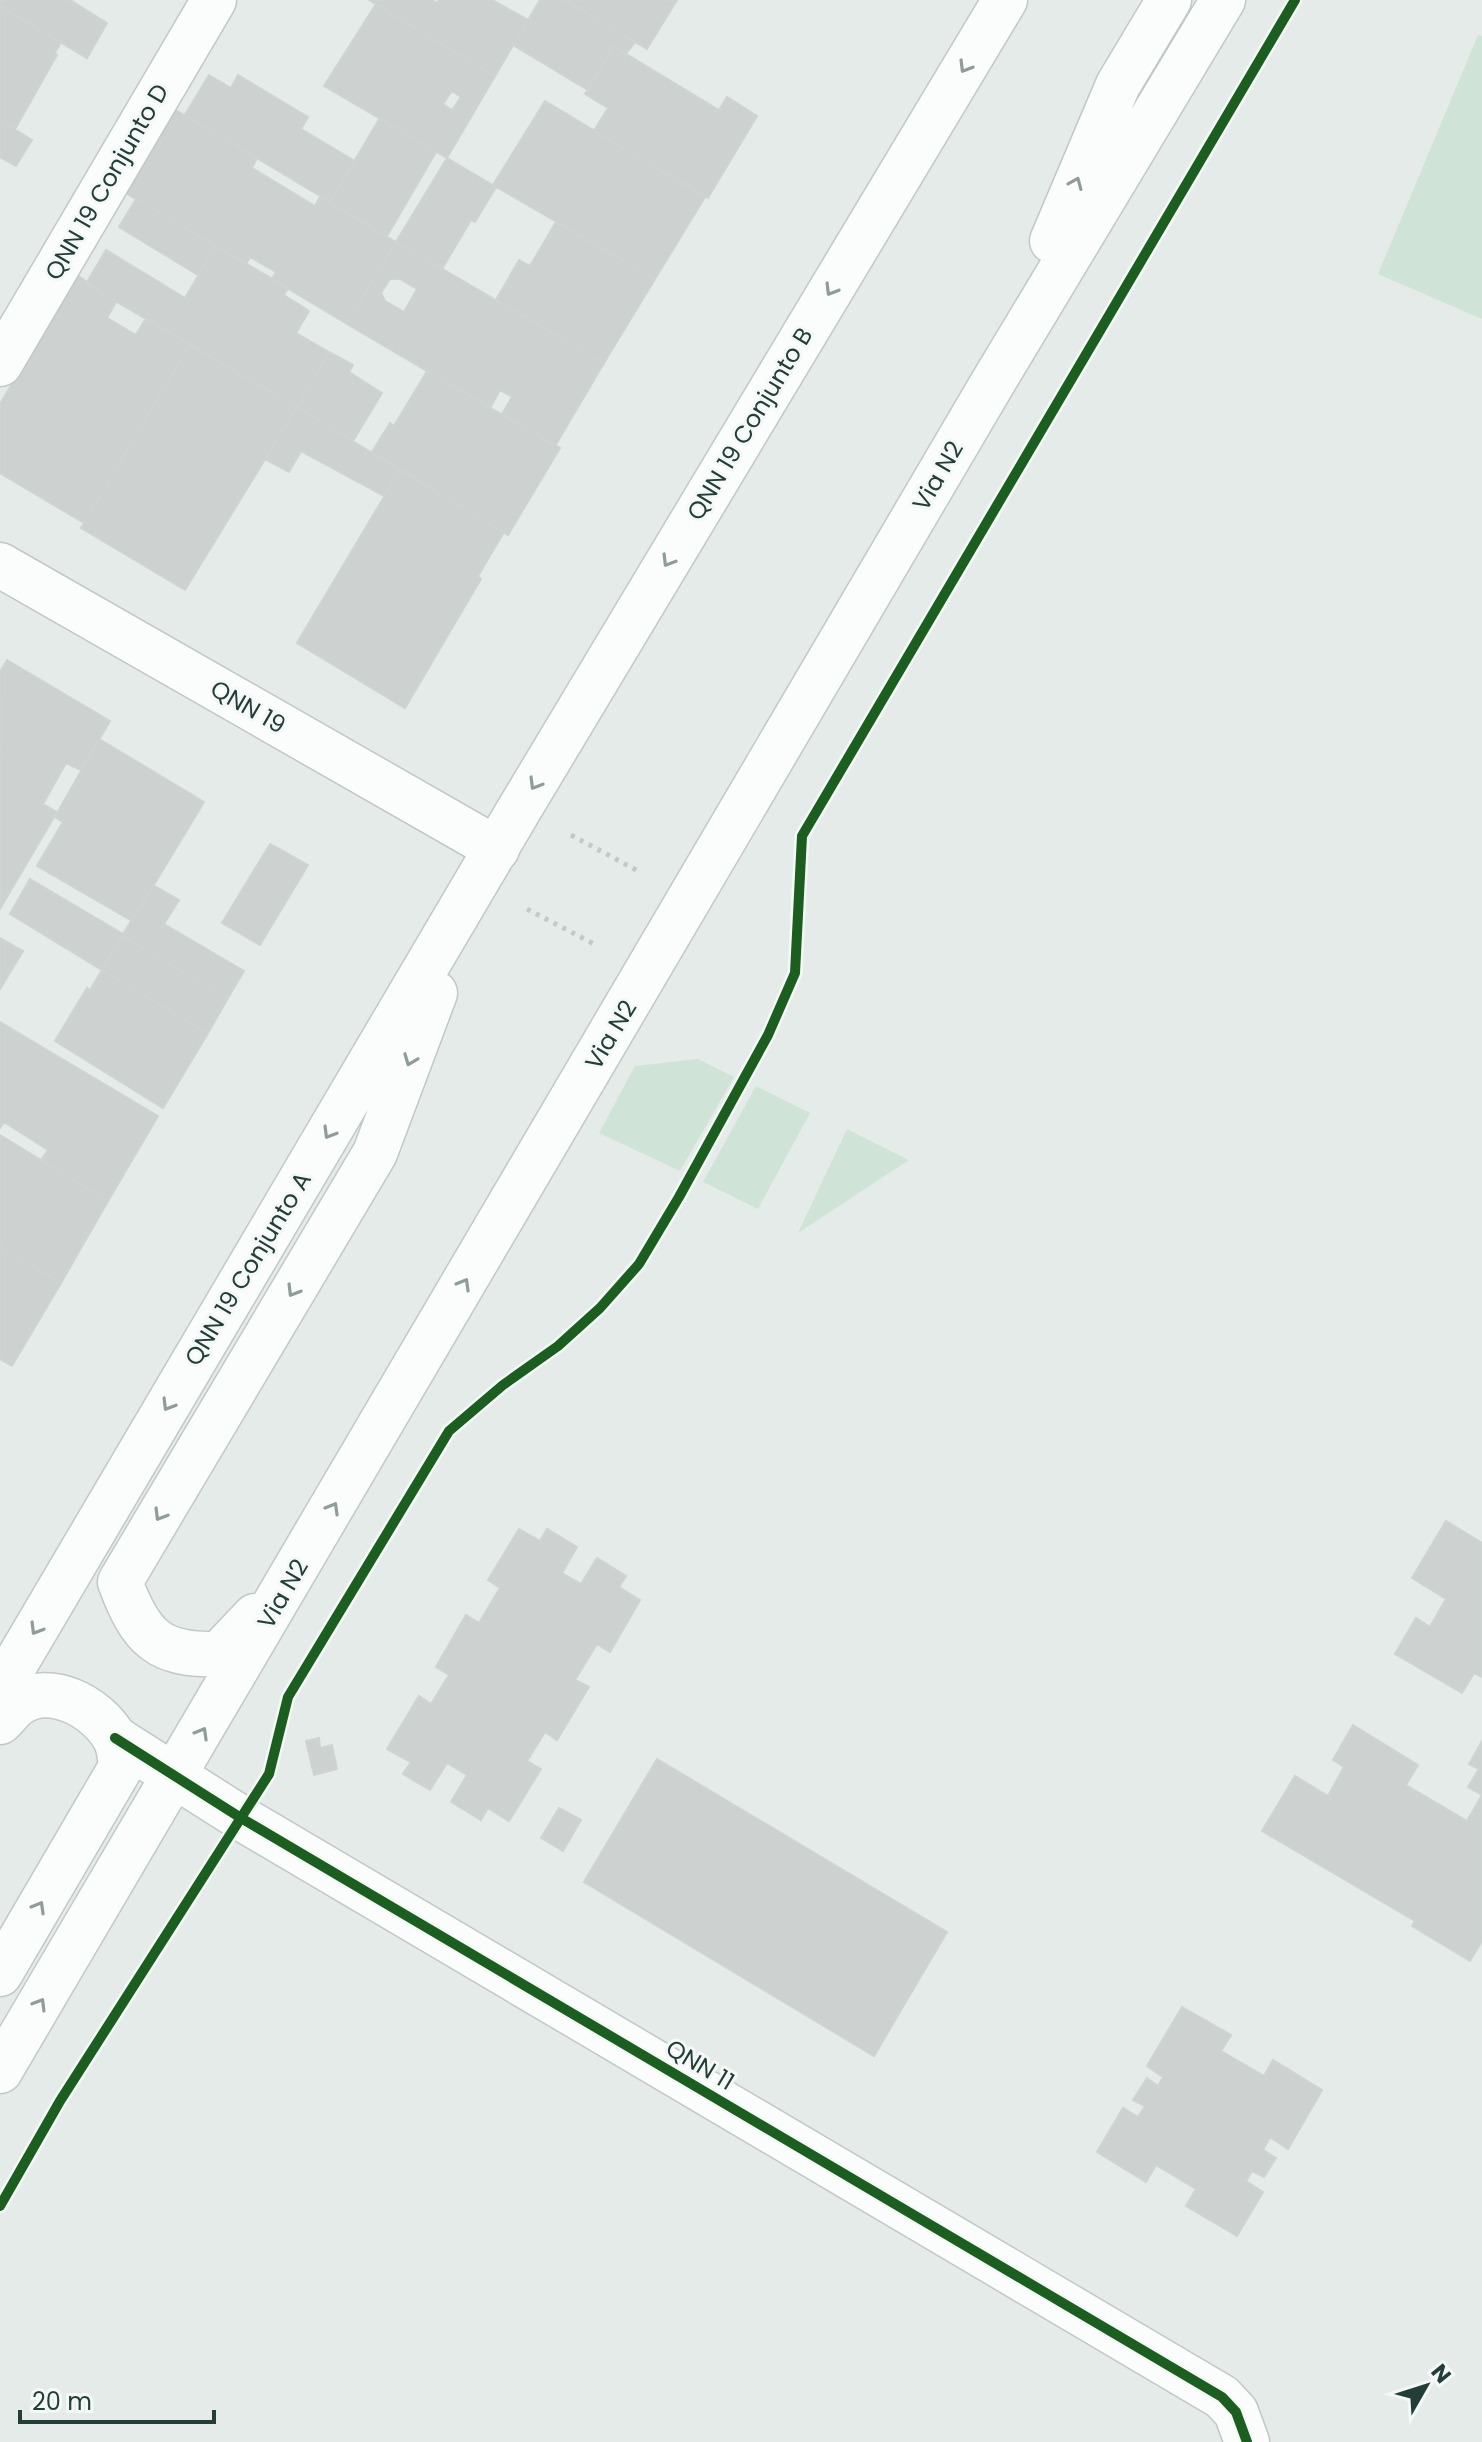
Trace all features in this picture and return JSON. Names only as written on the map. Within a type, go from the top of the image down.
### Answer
[{"type":"main road","name":"QNN 19 Conjunto D","points":[[0,364],[214,0]]},
{"type":"main road","name":"QNN 19 Conjunto B","points":[[487,865],[1005,0]]},
{"type":"main road","points":[[992,384],[1118,85],[1169,0]]},
{"type":"main road","name":"Via N2","points":[[0,2071],[295,1575],[992,384],[1223,0]]},
{"type":"main road","name":"QNN 19","points":[[0,565],[487,865]]},
{"type":"main road","points":[[295,1575],[219,1654],[184,1655],[160,1645],[132,1615],[120,1582],[375,1153],[487,865]]},
{"type":"main road","name":"QNN 19 Conjunto A","points":[[0,1690],[487,865]]},
{"type":"main road","name":"QNN 11","points":[[0,1722],[19,1703],[41,1696],[62,1696],[93,1713],[115,1738],[176,1777],[1222,2397],[1236,2412],[1247,2442]]},
{"type":"main road","points":[[0,1974],[121,1767],[115,1738]]},
{"type":"path","points":[[520,808],[691,899]]},
{"type":"path","points":[[487,865],[648,972]]},
{"type":"green space","points":[[1478,35],[1482,36],[1482,319],[1378,274]]},
{"type":"green space","points":[[698,1059],[734,1077],[680,1171],[599,1133],[635,1066]]},
{"type":"green space","points":[[756,1086],[810,1113],[758,1209],[703,1182]]},
{"type":"green space","points":[[847,1129],[909,1160],[798,1233]]},
{"type":"building","points":[[0,0],[70,0],[107,23],[87,58],[0,6]]},
{"type":"building","points":[[369,0],[432,0],[437,3],[439,0],[492,0],[528,20],[495,76]]},
{"type":"building","points":[[540,0],[564,0],[635,42],[626,54],[613,46],[588,90],[513,45]]},
{"type":"building","points":[[564,0],[677,0],[647,49]]},
{"type":"building","points":[[376,4],[495,76],[447,158],[324,86]],"holes":[[[452,91],[461,97],[452,110],[443,104]]]},
{"type":"building","points":[[0,6],[61,42],[55,53],[57,55],[15,129],[0,120]]},
{"type":"building","points":[[613,46],[719,110],[727,97],[757,116],[708,198],[594,131],[608,108],[585,94]]},
{"type":"building","points":[[209,75],[231,88],[238,75],[308,117],[301,129],[355,161],[330,202],[185,115]]},
{"type":"building","points":[[545,101],[705,197],[655,279],[493,185]]},
{"type":"building","points":[[174,109],[257,158],[252,168],[315,206],[320,197],[396,242],[347,324],[272,279],[276,272],[250,257],[246,264],[124,192]]},
{"type":"building","points":[[380,118],[436,152],[387,236],[330,202]]},
{"type":"building","points":[[0,120],[32,140],[16,166],[0,157]]},
{"type":"building","points":[[447,158],[496,187],[475,222],[471,220],[442,269],[396,242]]},
{"type":"building","points":[[136,199],[216,246],[198,275],[119,227]]},
{"type":"building","points":[[556,222],[655,279],[604,363],[496,300],[519,260],[530,266]]},
{"type":"building","points":[[396,242],[604,363],[555,446],[502,414],[512,397],[500,390],[490,408],[347,324]],"holes":[[[390,279],[400,279],[417,289],[404,312],[385,301],[381,293]]]},
{"type":"building","points":[[216,246],[288,288],[284,295],[309,311],[296,333],[329,352],[297,407],[86,284],[106,250],[185,298]]},
{"type":"building","points":[[77,275],[116,302],[107,318],[136,335],[146,318],[190,345],[84,523],[0,473],[0,404]]},
{"type":"building","points":[[190,345],[297,407],[185,590],[81,528]]},
{"type":"building","points":[[329,352],[353,365],[349,372],[382,393],[353,441],[297,407]]},
{"type":"building","points":[[427,371],[560,448],[508,535],[372,452],[390,423],[394,426]]},
{"type":"building","points":[[297,407],[400,470],[384,496],[301,451],[289,472],[265,459]]},
{"type":"building","points":[[400,470],[504,532],[478,576],[481,579],[405,708],[297,643]]},
{"type":"building","points":[[7,660],[110,721],[81,770],[66,763],[43,804],[57,812],[1,907],[0,672]]},
{"type":"building","points":[[99,739],[204,802],[132,921],[37,866],[63,822],[55,817]]},
{"type":"building","points":[[270,844],[308,865],[260,945],[222,923]]},
{"type":"building","points":[[30,879],[123,934],[102,970],[10,914]]},
{"type":"building","points":[[153,885],[179,900],[164,924],[244,971],[228,998],[122,936]]},
{"type":"building","points":[[122,936],[228,998],[208,1033],[102,970]]},
{"type":"building","points":[[0,938],[23,951],[0,989]]},
{"type":"building","points":[[102,970],[208,1033],[163,1108],[55,1041],[87,988],[90,990]]},
{"type":"building","points":[[0,1022],[158,1116],[108,1201],[41,1160],[48,1150],[4,1122],[0,1128]]},
{"type":"building","points":[[0,1135],[108,1201],[61,1283],[0,1247]]},
{"type":"building","points":[[0,1247],[61,1283],[12,1366],[0,1359]]},
{"type":"building","points":[[1446,1521],[1482,1543],[1482,1677],[1474,1673],[1462,1693],[1395,1654],[1416,1618],[1430,1627],[1446,1599],[1412,1578]]},
{"type":"building","points":[[519,1529],[540,1541],[547,1529],[577,1547],[562,1573],[581,1584],[597,1558],[626,1576],[619,1587],[640,1600],[610,1652],[597,1644],[575,1680],[589,1687],[557,1740],[545,1732],[527,1761],[541,1769],[509,1821],[488,1808],[481,1820],[451,1802],[467,1775],[447,1763],[430,1790],[403,1774],[411,1762],[387,1749],[419,1696],[431,1704],[449,1675],[436,1667],[466,1615],[479,1623],[500,1588],[488,1580]]},
{"type":"building","points":[[1353,1725],[1418,1765],[1406,1785],[1467,1821],[1482,1795],[1482,1941],[1470,1961],[1412,1926],[1415,1921],[1262,1831],[1295,1776],[1328,1796],[1344,1767],[1333,1760]]},
{"type":"building","points":[[319,1738],[320,1748],[332,1745],[337,1769],[314,1775],[306,1741]]},
{"type":"building","points":[[1482,1741],[1482,1795],[1468,1787],[1479,1769],[1469,1764]]},
{"type":"building","points":[[657,1759],[947,1932],[874,2056],[584,1882]]},
{"type":"building","points":[[559,1808],[581,1820],[563,1851],[541,1838]]},
{"type":"building","points":[[1182,2007],[1231,2035],[1221,2051],[1264,2076],[1273,2060],[1322,2090],[1288,2149],[1270,2137],[1263,2150],[1276,2158],[1264,2177],[1252,2171],[1246,2181],[1263,2192],[1237,2236],[1186,2206],[1196,2189],[1156,2165],[1146,2182],[1097,2152],[1123,2108],[1138,2117],[1145,2106],[1133,2100],[1147,2078],[1158,2086],[1163,2077],[1147,2066]]},
{"type":"cycle path","points":[[0,2206],[60,2101],[269,1774],[288,1697],[449,1431],[503,1385],[558,1346],[600,1308],[639,1264],[679,1197],[768,1035],[795,973],[802,836],[1295,0]]},
{"type":"cycle path","points":[[115,1738],[241,1818],[1222,2397],[1236,2412],[1247,2442]]}]
